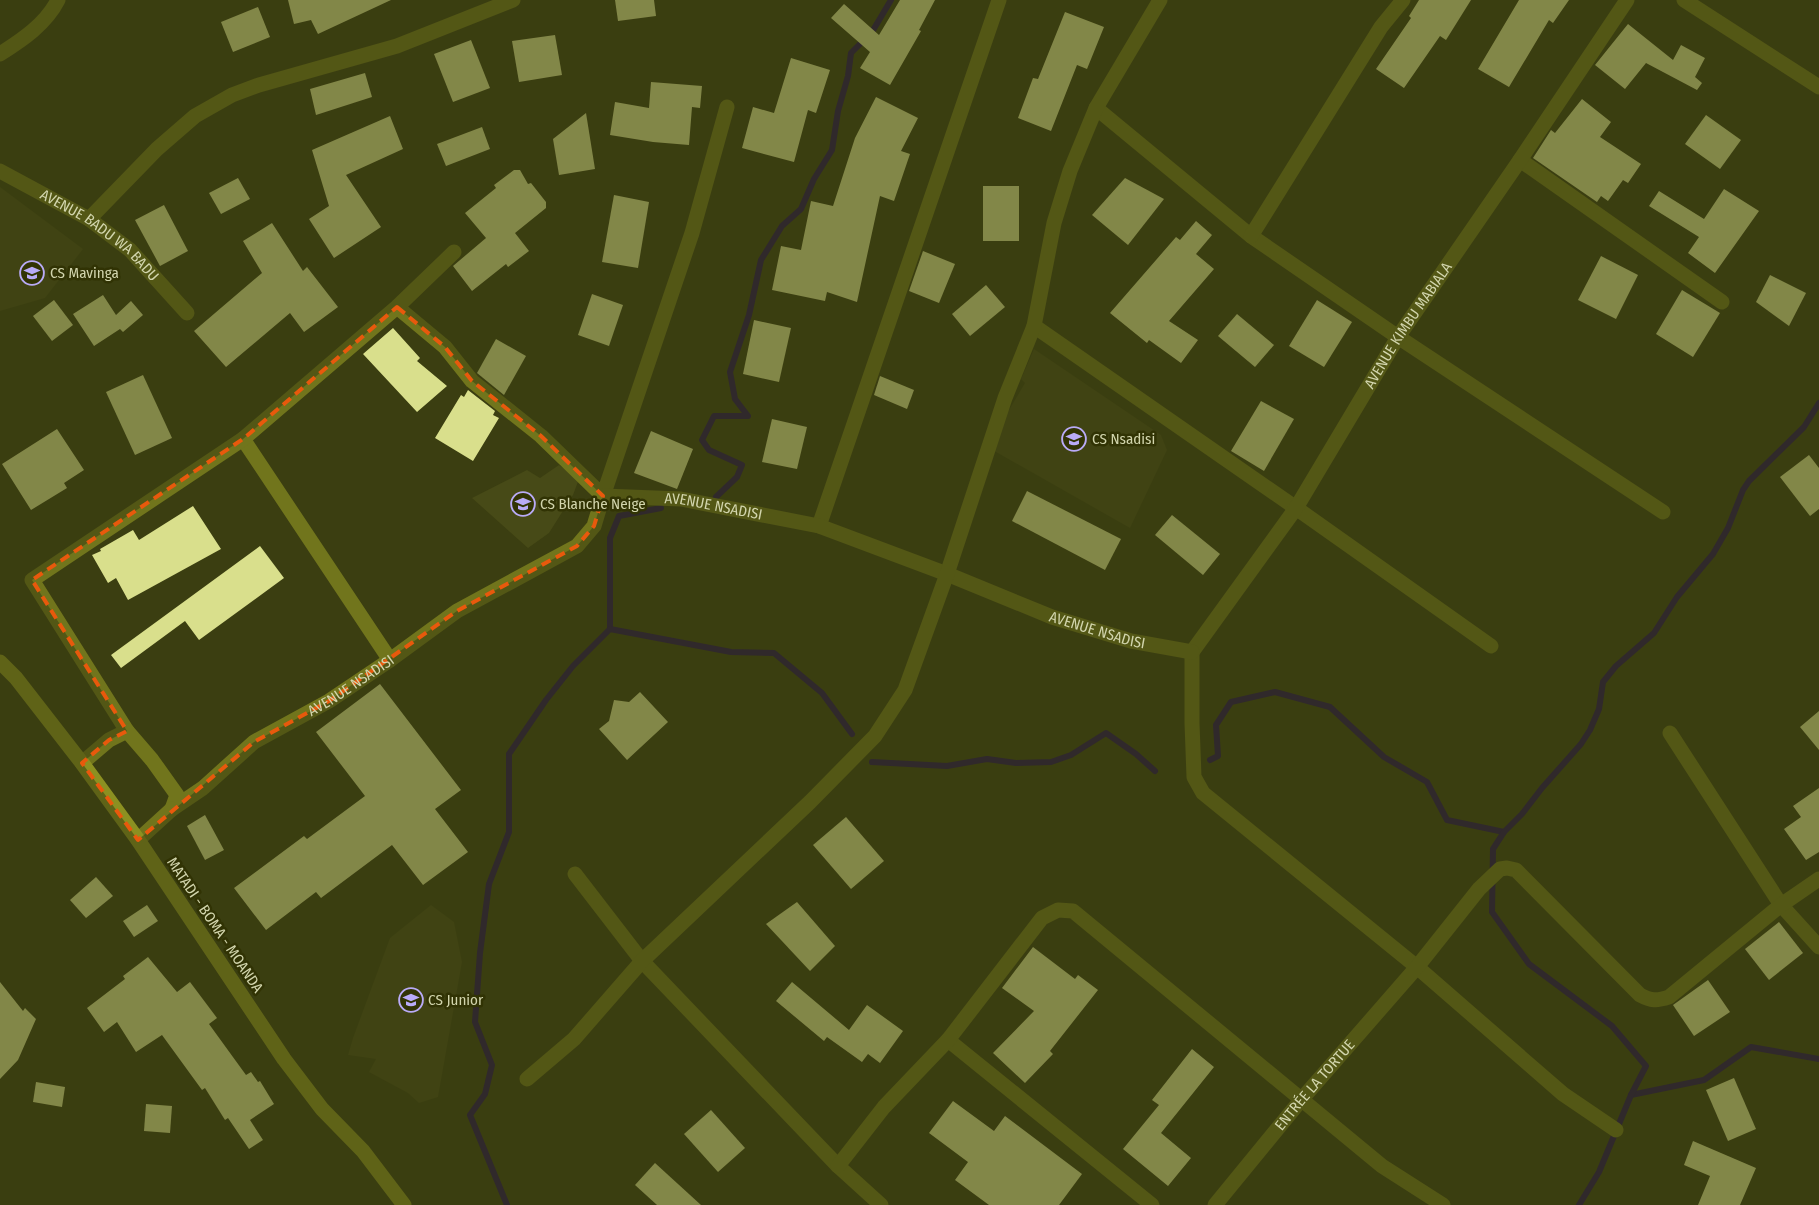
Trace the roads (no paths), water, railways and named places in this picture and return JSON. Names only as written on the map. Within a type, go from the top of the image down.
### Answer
[{"type":"highway","name":"MATADI - BOMA - MOANDA","points":[[0,662],[16,678],[82,763],[138,840],[284,1059],[322,1109],[363,1151],[404,1205]]},
{"type":"street","points":[[0,54],[26,38],[53,10],[58,0]]},
{"type":"street","points":[[89,219],[176,132],[195,116],[232,95],[397,46],[513,0]]},
{"type":"street","points":[[819,526],[999,0]]},
{"type":"street","points":[[528,1079],[574,1039],[642,961],[810,802],[875,736],[904,690],[946,574],[1005,398],[1034,326],[1054,223],[1070,171],[1096,108],[1160,0]]},
{"type":"street","points":[[1251,236],[1381,27],[1403,0]]},
{"type":"street","name":"AVENUE KIMBU MABIALA","points":[[1192,652],[1296,508],[1398,337],[1627,0]]},
{"type":"street","points":[[1684,0],[1819,87]]},
{"type":"street","points":[[397,307],[446,347],[472,381],[541,436],[603,496],[692,233],[728,107]]},
{"type":"street","points":[[1096,108],[1251,236],[1398,337],[1663,512]]},
{"type":"street","points":[[1520,160],[1722,302]]},
{"type":"street","name":"AVENUE BADU WA BADU","points":[[0,171],[89,219],[130,250],[187,313]]},
{"type":"street","points":[[172,808],[177,795],[152,760],[127,731],[32,580],[243,438],[397,307],[454,252]]},
{"type":"street","points":[[1034,326],[1296,508],[1490,646]]},
{"type":"street","points":[[243,438],[390,660]]},
{"type":"street","name":"AVENUE NSADISI","points":[[138,840],[172,808],[203,788],[254,742],[329,701],[390,660],[457,611],[577,546],[594,526],[603,496],[681,499],[819,526],[1052,617],[1131,641],[1192,652]]},
{"type":"street","points":[[1192,652],[1194,777],[1203,793],[1417,967],[1563,1094],[1616,1130]]},
{"type":"street","points":[[82,763],[109,740],[127,731]]},
{"type":"street","points":[[1670,732],[1782,905],[1819,947]]},
{"type":"street","name":"ENTRÉE LA TORTUE","points":[[1215,1205],[1301,1100],[1417,967],[1479,889],[1500,869],[1516,870],[1640,995],[1651,1000],[1669,997],[1782,905]]},
{"type":"street","points":[[575,874],[642,961],[838,1166],[881,1205]]},
{"type":"street","points":[[1782,905],[1819,879]]},
{"type":"street","points":[[838,1166],[884,1107],[948,1040],[1042,918],[1058,910],[1073,911],[1382,1166],[1443,1205]]},
{"type":"street","points":[[948,1040],[1152,1205]]},
{"type":"waterway","points":[[716,497],[737,477],[742,465],[709,450],[702,440],[714,416],[748,416],[735,399],[730,372],[749,315],[761,260],[782,226],[801,209],[814,179],[832,150],[838,111],[848,76],[851,53],[872,32],[891,0]]},
{"type":"waterway","points":[[1579,1205],[1599,1172],[1631,1095],[1646,1066],[1612,1026],[1529,964],[1492,912],[1493,849],[1504,832],[1522,814],[1581,744],[1590,730],[1599,709],[1603,682],[1616,666],[1654,633],[1677,597],[1713,554],[1728,528],[1743,490],[1749,481],[1804,427],[1819,403]]},
{"type":"waterway","points":[[610,629],[610,538],[619,516],[661,508]]},
{"type":"waterway","points":[[507,1205],[470,1115],[485,1094],[492,1065],[475,1022],[480,953],[489,884],[509,832],[509,754],[546,700],[573,666],[610,629],[731,652],[774,653],[822,693],[852,734]]},
{"type":"waterway","points":[[1210,760],[1218,756],[1216,725],[1231,702],[1275,692],[1330,707],[1384,757],[1427,782],[1447,820],[1504,832]]},
{"type":"waterway","points":[[872,762],[947,766],[987,759],[1016,763],[1051,762],[1071,755],[1106,733],[1136,754],[1155,771]]},
{"type":"waterway","points":[[1631,1095],[1704,1080],[1751,1047],[1819,1059]]},
{"type":"place","name":"CS Mavinga","points":[[32,273]]},
{"type":"place","name":"CS Nsadisi","points":[[1074,439]]},
{"type":"place","name":"CS Blanche Neige","points":[[523,504]]},
{"type":"place","name":"CS Junior","points":[[411,1000]]}]
